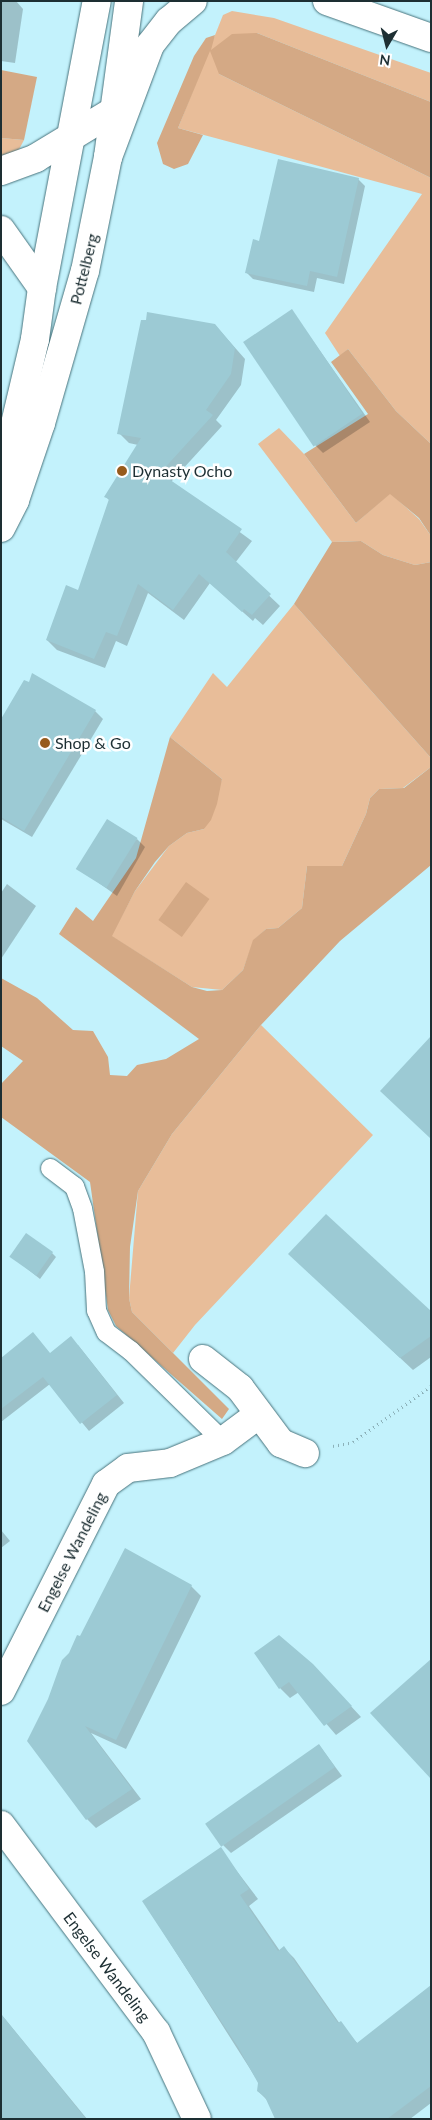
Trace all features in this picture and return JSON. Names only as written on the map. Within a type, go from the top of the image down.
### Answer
[{"type":"main road","points":[[1,483],[35,339],[42,288],[97,1]]},
{"type":"main road","name":"Pottelberg","points":[[1,528],[15,500],[48,401],[85,271],[108,156],[112,112],[129,1]]},
{"type":"main road","points":[[108,156],[150,45],[169,21],[193,1]]},
{"type":"main road","points":[[327,1],[431,38]]},
{"type":"main road","points":[[1,171],[36,158],[72,134],[112,112]]},
{"type":"main road","points":[[1,230],[42,288]]},
{"type":"main road","points":[[203,1359],[240,1388],[258,1415],[281,1443],[305,1452]]},
{"type":"main road","name":"Engelse Wandeling","points":[[1,1691],[106,1484],[128,1468],[170,1463],[223,1441],[258,1415]]},
{"type":"main road","name":"Engelse Wandeling","points":[[1,1825],[156,2032],[197,2119]]},
{"type":"lane","points":[[50,1168],[74,1186],[82,1208],[94,1271],[96,1310],[106,1332],[130,1350],[223,1441]]},
{"type":"path","points":[[305,1452],[353,1442],[431,1386]]},
{"type":"shaded area","points":[[232,11],[274,18],[431,73],[431,102],[257,33],[219,74],[431,178],[431,444],[396,411],[348,349],[340,356],[325,333],[422,194],[178,128],[223,15]]},
{"type":"shaded area","points":[[257,33],[431,102],[431,178],[219,74],[210,51],[178,128],[203,135],[188,164],[174,169],[163,164],[157,143],[194,56],[206,38],[215,35],[211,50],[232,34]]},
{"type":"shaded area","points":[[1,70],[37,77],[24,140],[1,138]]},
{"type":"shaded area","points":[[1,138],[24,140],[15,157],[1,160]]},
{"type":"shaded area","points":[[348,349],[396,411],[431,444],[431,536],[419,518],[390,494],[356,523],[304,454],[368,414],[331,362]]},
{"type":"shaded area","points":[[279,428],[304,454],[356,523],[390,493],[419,519],[431,536],[431,562],[415,565],[383,555],[361,541],[332,542],[258,444]]},
{"type":"shaded area","points":[[361,541],[383,555],[415,565],[431,562],[431,758],[294,604],[332,542]]},
{"type":"shaded area","points":[[294,604],[431,758],[431,767],[403,788],[379,789],[370,798],[366,814],[342,866],[307,866],[302,908],[278,928],[266,929],[254,940],[243,970],[222,990],[192,987],[111,936],[135,891],[169,846],[187,833],[204,829],[222,779],[170,737],[213,673],[227,687]]},
{"type":"shaded area","points":[[170,737],[222,779],[217,804],[211,820],[204,829],[187,833],[169,846],[155,862],[135,891],[112,936],[192,987],[207,991],[222,990],[243,970],[253,940],[266,929],[278,928],[302,908],[307,866],[342,866],[366,814],[370,798],[379,789],[404,788],[431,767],[431,865],[340,941],[261,1025],[172,1134],[138,1191],[130,1247],[129,1298],[132,1312],[229,1409],[222,1419],[116,1326],[108,1310],[90,1182],[1,1117],[1,1084],[23,1061],[1,1046],[1,978],[37,998],[73,1030],[93,1031],[108,1057],[110,1075],[127,1076],[137,1065],[166,1059],[199,1039],[59,934],[76,907],[93,921],[136,858]]},
{"type":"shaded area","points":[[186,882],[209,899],[182,937],[158,920]]},
{"type":"shaded area","points":[[261,1025],[373,1135],[195,1325],[173,1353],[132,1312],[129,1298],[138,1191],[172,1134]]},
{"type":"building","points":[[278,159],[359,178],[337,277],[310,271],[307,286],[245,273],[253,239],[259,241]]},
{"type":"building","points":[[292,309],[362,413],[314,446],[243,342]]},
{"type":"building","points":[[147,312],[215,324],[235,348],[231,374],[206,410],[213,415],[160,473],[242,529],[226,552],[271,594],[252,615],[244,609],[242,612],[199,574],[173,610],[138,584],[117,636],[106,632],[94,659],[46,640],[66,585],[78,590],[109,499],[104,497],[141,438],[117,434],[141,320],[146,320]]},
{"type":"building","points":[[32,673],[96,710],[24,831],[1,817],[1,719],[24,680],[29,682]]},
{"type":"building","points":[[107,819],[138,838],[106,888],[76,869]]},
{"type":"building","points":[[431,1036],[431,1139],[380,1091]]},
{"type":"building","points":[[326,1214],[431,1311],[431,1336],[400,1358],[288,1254]]},
{"type":"building","points":[[26,1233],[53,1252],[36,1276],[9,1257]]},
{"type":"building","points":[[33,1332],[50,1353],[71,1336],[117,1395],[80,1424],[43,1377],[1,1409],[1,1358]]},
{"type":"building","points":[[125,1548],[192,1585],[116,1740],[85,1726],[132,1789],[86,1820],[27,1741],[48,1699],[62,1660],[69,1653],[77,1635],[80,1636]]},
{"type":"building","points":[[279,1635],[313,1664],[352,1706],[324,1726],[289,1682],[279,1689],[254,1653]]},
{"type":"building","points":[[431,1659],[431,1779],[370,1713]]},
{"type":"building","points":[[319,1744],[335,1767],[221,1847],[205,1824]]},
{"type":"building","points":[[221,1847],[249,1889],[240,1895],[278,1951],[284,1946],[338,2023],[341,2021],[357,2043],[431,1985],[431,2086],[387,2119],[275,2119],[265,2097],[257,2091],[258,2083],[238,2047],[142,1901]]},
{"type":"building","points":[[1,2014],[86,2119],[1,2119]]},
{"type":"place","name":"Dynasty Ocho","points":[[122,471]]},
{"type":"place","name":"Shop & Go","points":[[45,743]]}]
